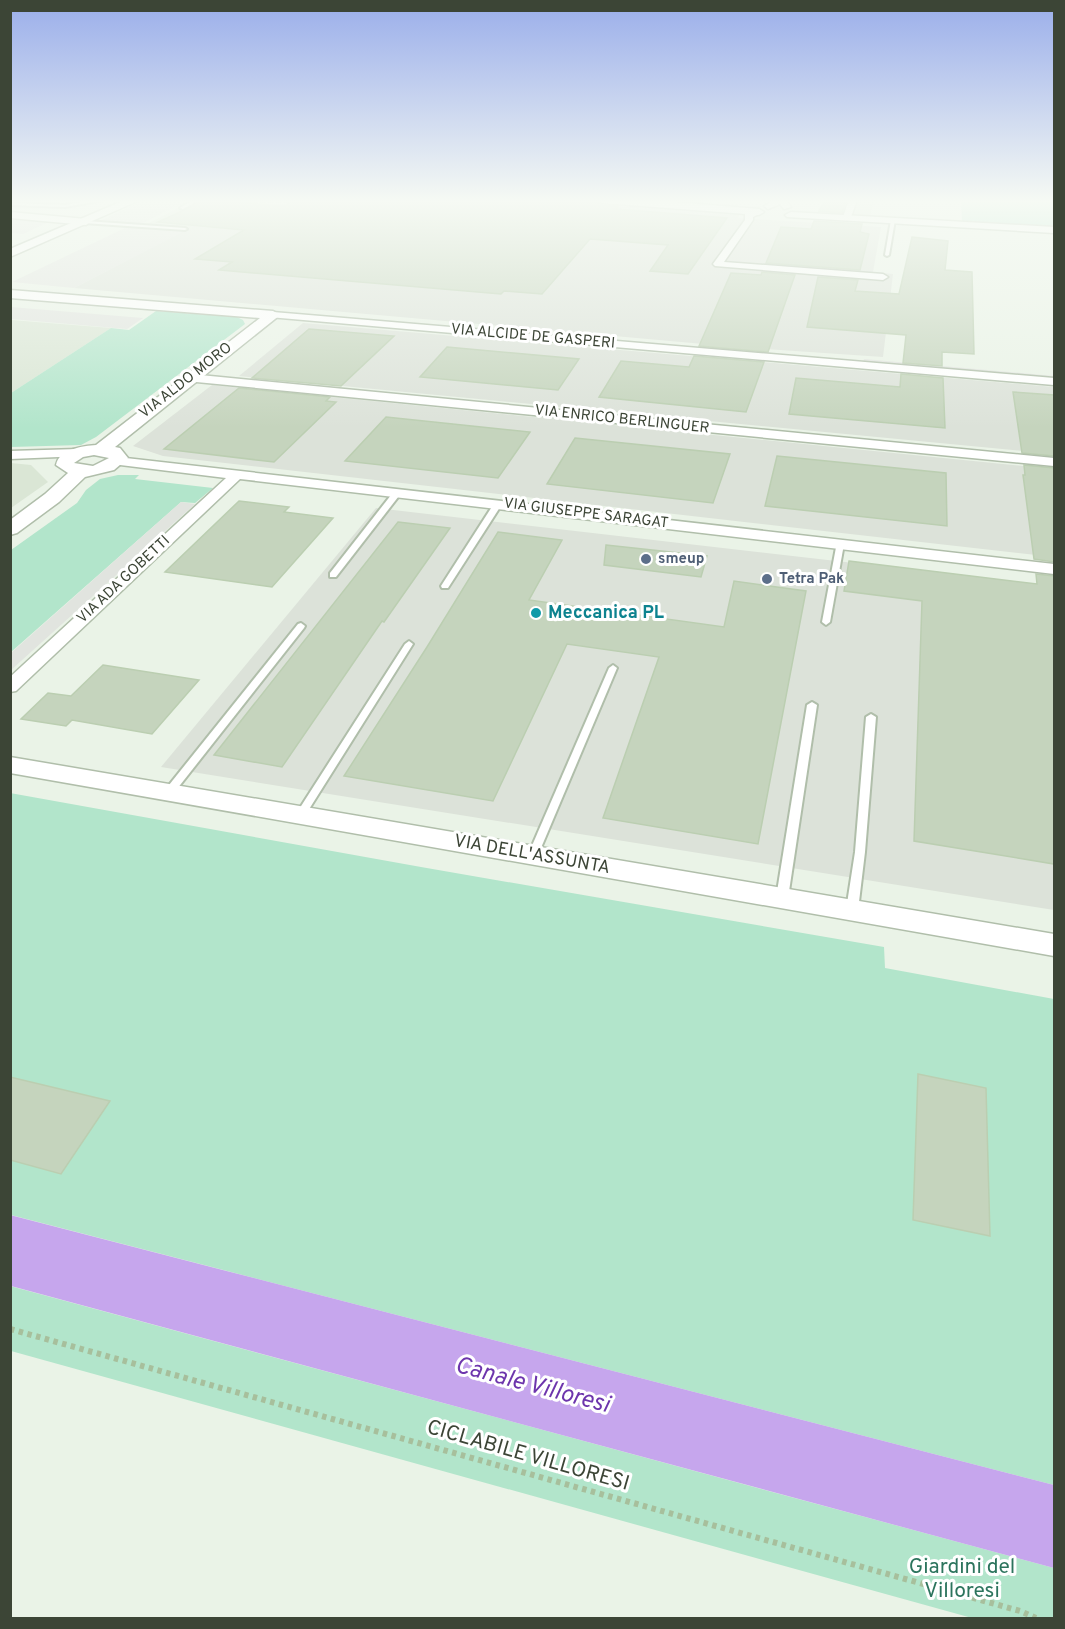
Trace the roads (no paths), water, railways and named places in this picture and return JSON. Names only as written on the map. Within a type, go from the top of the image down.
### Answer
[{"type":"street","points":[[871,276],[883,277]]},
{"type":"street","name":"VIA ALCIDE DE GASPERI","points":[[10,294],[1054,382]]},
{"type":"street","name":"VIA ALDO MORO","points":[[101,450],[273,315]]},
{"type":"street","name":"VIA ENRICO BERLINGUER","points":[[190,378],[1054,462]]},
{"type":"street","points":[[10,455],[33,455],[74,462],[106,467],[119,458],[114,452],[101,450],[74,462],[52,498],[10,529]]},
{"type":"street","name":"VIA GIUSEPPE SARAGAT","points":[[117,461],[1054,569]]},
{"type":"street","name":"VIA ADA GOBETTI","points":[[10,687],[238,474]]},
{"type":"street","name":"VIA DELL'ASSUNTA","points":[[10,765],[1054,945]]},
{"type":"lane","points":[[333,575],[398,492]]},
{"type":"lane","points":[[445,586],[498,504]]},
{"type":"lane","points":[[826,622],[840,544]]},
{"type":"lane","points":[[169,792],[301,626]]},
{"type":"lane","points":[[301,814],[409,644]]},
{"type":"lane","points":[[533,855],[613,668]]},
{"type":"lane","points":[[782,898],[812,705]]},
{"type":"lane","points":[[852,910],[860,852],[871,717]]},
{"type":"water","name":"Canale Villoresi","points":[[10,1215],[1054,1485],[1054,1568],[11,1286]]},
{"type":"place","name":"smeup","points":[[646,559]]},
{"type":"place","name":"Tetra Pak","points":[[767,579]]},
{"type":"place","name":"Meccanica PL","points":[[536,613]]},
{"type":"park label","name":"Giardini del Villoresi","points":[[962,1579]]}]
